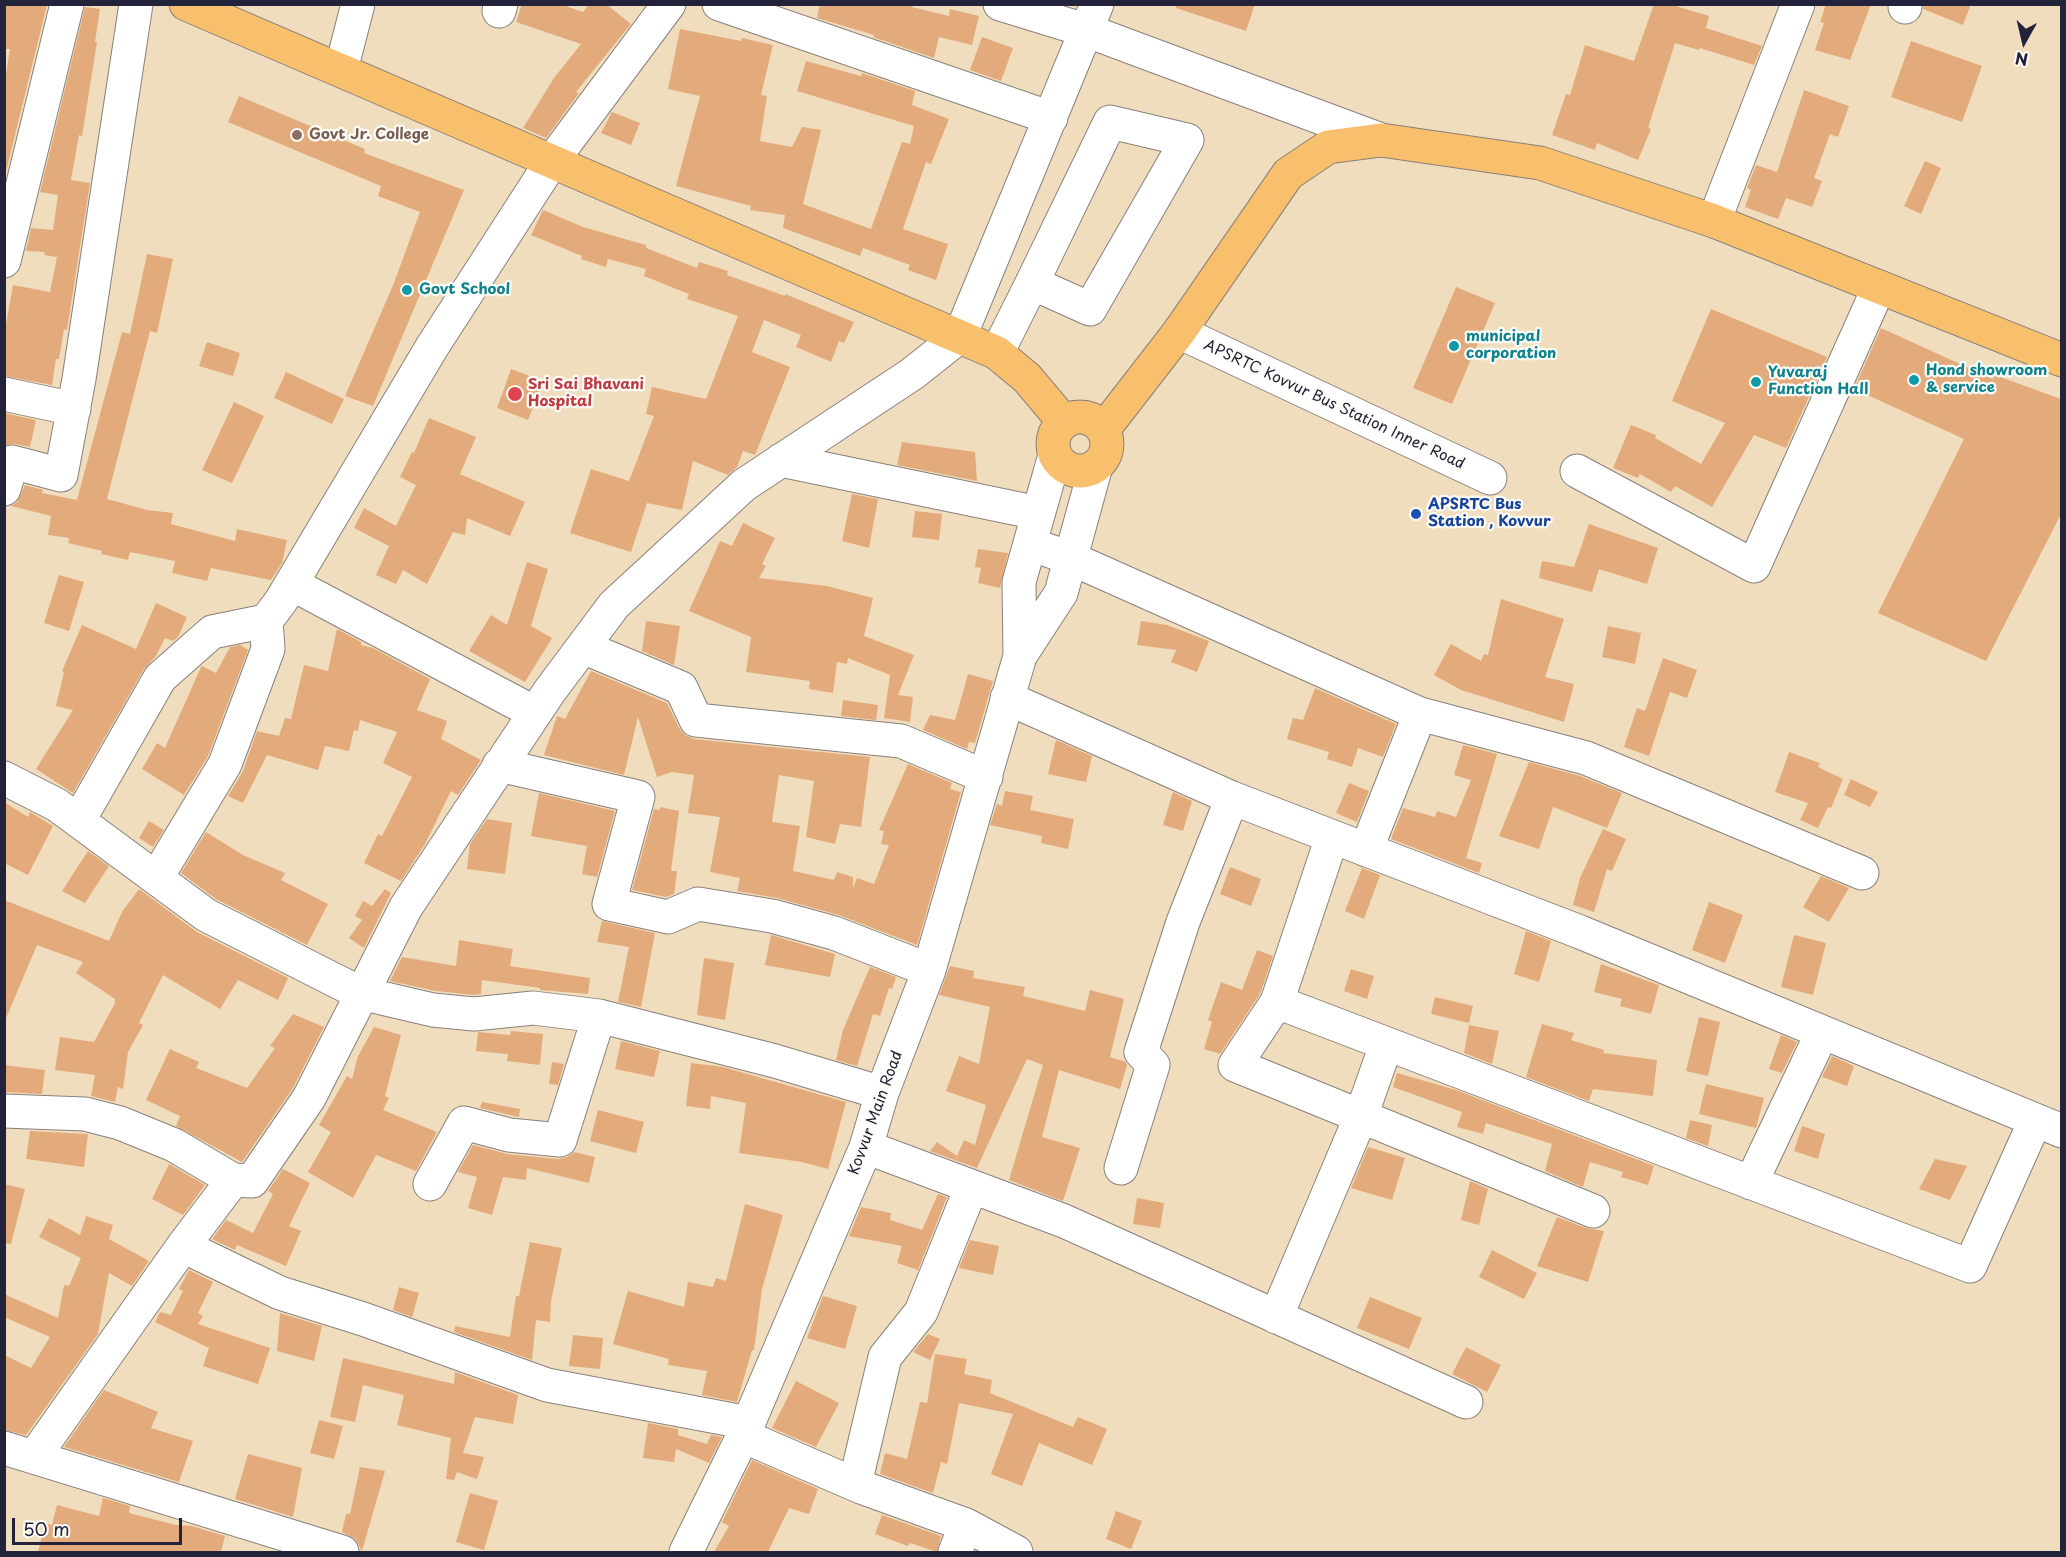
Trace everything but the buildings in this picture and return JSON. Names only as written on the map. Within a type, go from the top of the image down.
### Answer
[{"type":"main road","points":[[186,4],[997,353],[1027,378],[1064,422]]},
{"type":"main road","points":[[1103,430],[1179,332],[1287,174],[1328,147],[1381,140],[1540,163],[1714,221],[2061,360]]},
{"type":"main road","points":[[1082,417],[1090,419],[1103,430],[1107,446],[1105,454],[1096,466],[1077,471],[1060,463],[1055,455],[1054,437],[1064,422],[1082,417]]},
{"type":"street","points":[[4,261],[67,4]]},
{"type":"street","points":[[4,489],[12,462],[61,475],[74,409],[136,4]]},
{"type":"street","points":[[340,70],[358,4]]},
{"type":"street","points":[[157,877],[225,764],[268,650],[266,621],[292,584],[432,346],[552,161],[669,4]]},
{"type":"street","points":[[719,4],[1052,118]]},
{"type":"street","points":[[1000,4],[1093,18],[1381,140]]},
{"type":"street","points":[[1714,221],[1798,4]]},
{"type":"street","points":[[4,1111],[85,1114],[120,1123],[174,1145],[233,1180],[252,1181],[309,1098],[360,993],[406,907],[535,713],[614,605],[744,485],[912,374],[960,336],[1093,18]]},
{"type":"street","points":[[997,353],[1110,122],[1187,140],[1090,309],[1032,283]]},
{"type":"street","points":[[1577,471],[1754,566],[1879,287]]},
{"type":"street","name":"APSRTC Kovvur Bus Station Inner Road","points":[[1179,332],[1490,478]]},
{"type":"street","points":[[4,394],[74,409]]},
{"type":"street","name":"Kovvur Main Road","points":[[1020,656],[1020,582],[1055,455]]},
{"type":"street","points":[[782,460],[1038,513]]},
{"type":"street","name":"Kovvur Main Road","points":[[686,1552],[746,1429],[866,1147],[882,1093],[929,970],[1020,656],[1061,593],[1096,466]]},
{"type":"street","points":[[1030,544],[1070,558],[1420,714],[1586,758],[1862,873]]},
{"type":"street","points":[[292,584],[535,713]]},
{"type":"street","points":[[79,820],[160,678],[212,632],[266,621]]},
{"type":"street","points":[[583,646],[681,688],[696,720],[901,741],[986,777]]},
{"type":"street","points":[[1007,698],[1232,798],[1580,932],[2048,1126],[1970,1266],[1277,1002]]},
{"type":"street","points":[[1366,850],[1420,714]]},
{"type":"street","points":[[500,765],[638,797],[609,904],[668,917],[698,904],[772,916],[834,933],[929,970]]},
{"type":"street","points":[[4,778],[57,805],[206,915],[360,993],[434,1010],[474,1014],[533,1008],[599,1016],[775,1061],[882,1093]]},
{"type":"street","points":[[1121,1168],[1153,1065],[1142,1052],[1183,922],[1232,798]]},
{"type":"street","points":[[1332,837],[1277,1002],[1235,1065],[1593,1211]]},
{"type":"street","points":[[430,1184],[464,1123],[509,1135],[560,1140],[599,1016]]},
{"type":"street","points":[[1751,1183],[1822,1033]]},
{"type":"street","points":[[1276,1317],[1361,1116],[1386,1045]]},
{"type":"street","points":[[866,1147],[1064,1221],[1466,1402]]},
{"type":"street","points":[[233,1180],[19,1452],[342,1552]]},
{"type":"street","points":[[855,1484],[885,1357],[921,1312],[971,1188]]},
{"type":"street","points":[[183,1246],[280,1293],[363,1319],[547,1385],[746,1429],[960,1539],[1016,1552]]},
{"type":"place","name":"Govt Jr. College","points":[[297,135]]},
{"type":"place","name":"Govt School","points":[[407,290]]},
{"type":"place","name":"municipal corporation","points":[[1454,346]]},
{"type":"place","name":"Hond showroom & service","points":[[1914,380]]},
{"type":"place","name":"Yuvaraj Function Hall","points":[[1756,382]]},
{"type":"place","name":"Sri Sai Bhavani Hospital","points":[[515,394]]},
{"type":"place","name":"APSRTC Bus Station , Kovvur","points":[[1416,514]]}]
